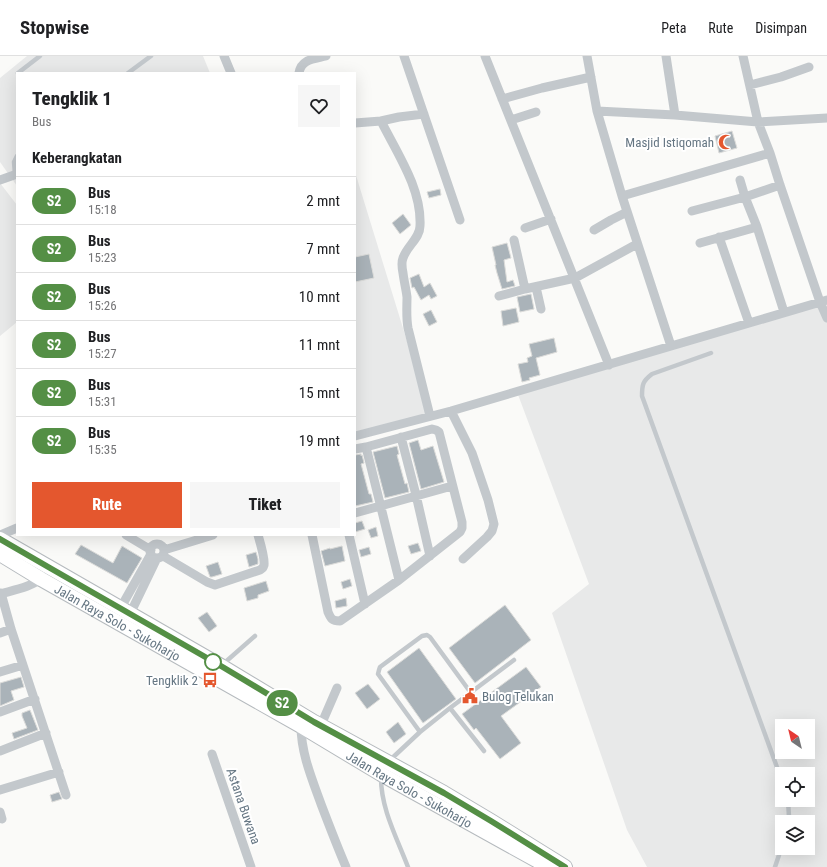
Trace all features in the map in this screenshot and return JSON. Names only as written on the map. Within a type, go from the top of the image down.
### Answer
[{"type":"main road","name":"Jalan Raya Solo - Sukoharjo","points":[[0,539],[46,574],[384,768],[549,867]]},
{"type":"main road","name":"Jalan Raya Solo - Sukoharjo","points":[[0,554],[125,611],[221,666],[312,727]]},
{"type":"main road","name":"Jalan Raya Solo - Sukoharjo","points":[[384,768],[491,821],[565,867]]},
{"type":"street","points":[[224,56],[231,72]]},
{"type":"street","points":[[299,72],[302,59],[309,60],[326,56]]},
{"type":"street","points":[[404,56],[460,220]]},
{"type":"street","points":[[485,56],[609,365]]},
{"type":"street","points":[[587,56],[597,111],[624,195],[627,212],[637,244],[671,346]]},
{"type":"street","points":[[666,56],[675,115]]},
{"type":"street","points":[[743,56],[758,122],[824,301],[827,318]]},
{"type":"street","points":[[750,84],[809,68]]},
{"type":"street","points":[[502,99],[591,77]]},
{"type":"street","points":[[597,111],[675,115],[758,122],[826,120]]},
{"type":"street","points":[[511,120],[536,112]]},
{"type":"street","points":[[356,123],[381,121],[424,114]]},
{"type":"street","points":[[381,121],[407,172],[418,199],[421,227],[418,235],[404,253],[402,263],[407,295],[407,324],[430,416]]},
{"type":"street","points":[[624,195],[770,153]]},
{"type":"street","points":[[0,180],[16,174]]},
{"type":"street","points":[[740,180],[757,227],[784,312]]},
{"type":"street","points":[[692,211],[745,197],[780,185]]},
{"type":"street","points":[[594,230],[627,212]]},
{"type":"street","points":[[525,228],[551,219]]},
{"type":"street","points":[[700,243],[757,227]]},
{"type":"street","points":[[719,237],[749,323]]},
{"type":"street","points":[[514,240],[525,289]]},
{"type":"street","points":[[500,296],[575,278],[637,244]]},
{"type":"street","points":[[536,287],[541,309]]},
{"type":"street","points":[[356,436],[451,411],[824,301]]},
{"type":"street","points":[[451,411],[472,454],[488,500],[494,524],[492,531],[487,537],[463,559]]},
{"type":"street","points":[[312,536],[328,612],[331,619],[340,621],[399,580],[460,532],[462,522],[439,432],[437,430],[432,429],[356,449]]},
{"type":"street","points":[[401,437],[430,556]]},
{"type":"street","points":[[366,447],[399,580]]},
{"type":"street","points":[[356,513],[452,486]]},
{"type":"street","points":[[0,535],[16,528]]},
{"type":"street","points":[[128,536],[214,585],[263,568],[264,560],[258,536]]},
{"type":"street","points":[[125,611],[157,552],[156,536]]},
{"type":"street","points":[[157,552],[210,536]]},
{"type":"street","points":[[348,536],[365,604]]},
{"type":"street","points":[[46,574],[36,582],[0,594],[66,794]]},
{"type":"street","points":[[0,633],[11,629]]},
{"type":"street","points":[[0,672],[23,664]]},
{"type":"street","points":[[337,688],[312,727],[301,738],[312,780],[346,867]]},
{"type":"street","points":[[0,712],[35,699]]},
{"type":"street","points":[[0,751],[46,733]]},
{"type":"street","name":"Astana Buwana","points":[[212,754],[251,867]]},
{"type":"street","points":[[0,790],[59,772]]},
{"type":"lane","points":[[19,72],[40,56]]},
{"type":"lane","points":[[129,72],[151,56]]},
{"type":"lane","points":[[16,158],[14,162],[16,174]]},
{"type":"lane","points":[[711,353],[652,374],[645,379],[642,386],[642,396],[777,767]]},
{"type":"lane","points":[[420,732],[378,674],[380,667],[422,636],[427,635],[471,692]]},
{"type":"lane","points":[[221,666],[255,636]]},
{"type":"lane","points":[[408,867],[383,803],[381,787],[384,768],[420,732],[514,660]]},
{"type":"lane","points":[[450,708],[484,751]]},
{"type":"lane","points":[[775,867],[779,855]]},
{"type":"shaded area","points":[[27,56],[203,56],[210,72],[16,72],[16,185],[0,162],[0,78]]},
{"type":"shaded area","points":[[356,175],[430,416],[356,436]]},
{"type":"shaded area","points":[[0,183],[16,204],[16,323],[0,336]]},
{"type":"shaded area","points":[[820,302],[827,318],[827,867],[647,867],[627,830],[552,613],[589,584],[517,392]]},
{"type":"building","name":"Masjid Istiqomah","points":[[732,131],[737,148],[719,153],[715,136]]},
{"type":"building","points":[[440,189],[441,195],[429,198],[427,192]]},
{"type":"building","points":[[403,214],[411,225],[400,234],[392,223]]},
{"type":"building","points":[[507,243],[511,258],[504,260],[507,282],[513,280],[515,286],[502,289],[495,265],[492,247]]},
{"type":"building","points":[[369,254],[374,278],[356,282],[356,257]]},
{"type":"building","points":[[419,274],[424,287],[430,283],[437,296],[431,299],[429,295],[421,300],[414,287],[412,288],[410,278]]},
{"type":"building","points":[[531,294],[534,309],[520,312],[517,297]]},
{"type":"building","points":[[516,308],[519,322],[503,326],[501,311]]},
{"type":"building","points":[[431,310],[437,322],[429,326],[423,314]]},
{"type":"building","points":[[554,338],[557,352],[536,358],[540,375],[522,382],[518,364],[528,362],[527,358],[532,356],[529,344]]},
{"type":"building","points":[[418,440],[421,450],[433,446],[444,482],[421,489],[409,443]]},
{"type":"building","points":[[397,446],[399,454],[397,455],[405,484],[407,483],[409,492],[385,498],[373,452]]},
{"type":"building","points":[[356,455],[362,455],[364,463],[361,464],[369,494],[371,494],[373,502],[356,506]]},
{"type":"building","points":[[362,521],[365,529],[356,532],[356,523]]},
{"type":"building","points":[[376,527],[378,536],[371,538],[368,530]]},
{"type":"building","points":[[418,543],[421,551],[411,554],[408,546]]},
{"type":"building","points":[[81,545],[113,563],[122,546],[142,558],[127,583],[75,554]]},
{"type":"building","points":[[342,546],[345,561],[325,566],[321,551]]},
{"type":"building","points":[[369,547],[371,554],[361,557],[359,550]]},
{"type":"building","points":[[256,552],[258,564],[249,567],[246,555]]},
{"type":"building","points":[[218,562],[222,574],[210,577],[206,566]]},
{"type":"building","points":[[350,579],[352,586],[343,589],[341,582]]},
{"type":"building","points":[[266,581],[269,591],[258,595],[258,598],[247,601],[244,588]]},
{"type":"building","points":[[346,598],[347,606],[336,608],[335,601]]},
{"type":"building","points":[[505,605],[531,640],[475,683],[449,648]]},
{"type":"building","points":[[207,612],[217,626],[209,632],[198,618]]},
{"type":"building","points":[[419,648],[456,699],[423,723],[387,672]]},
{"type":"building","points":[[526,667],[541,687],[501,716],[521,743],[500,759],[476,728],[474,730],[462,714]]},
{"type":"building","points":[[21,677],[24,687],[11,691],[14,700],[0,706],[0,683]]},
{"type":"building","points":[[368,684],[380,699],[367,709],[355,693]]},
{"type":"building","points":[[30,710],[38,730],[14,739],[12,733],[27,728],[22,713]]},
{"type":"building","points":[[398,722],[406,734],[394,743],[386,732]]},
{"type":"building","points":[[59,792],[62,799],[52,802],[50,795]]},
{"type":"bus line","name":"S2","points":[[0,539],[221,666],[314,722],[444,793],[565,867]]},
{"type":"place","name":"Masjid Istiqomah","points":[[726,142]]},
{"type":"place","name":"Tengklik 2","points":[[210,680]]},
{"type":"place","name":"Bulog Telukan","points":[[470,696]]}]
